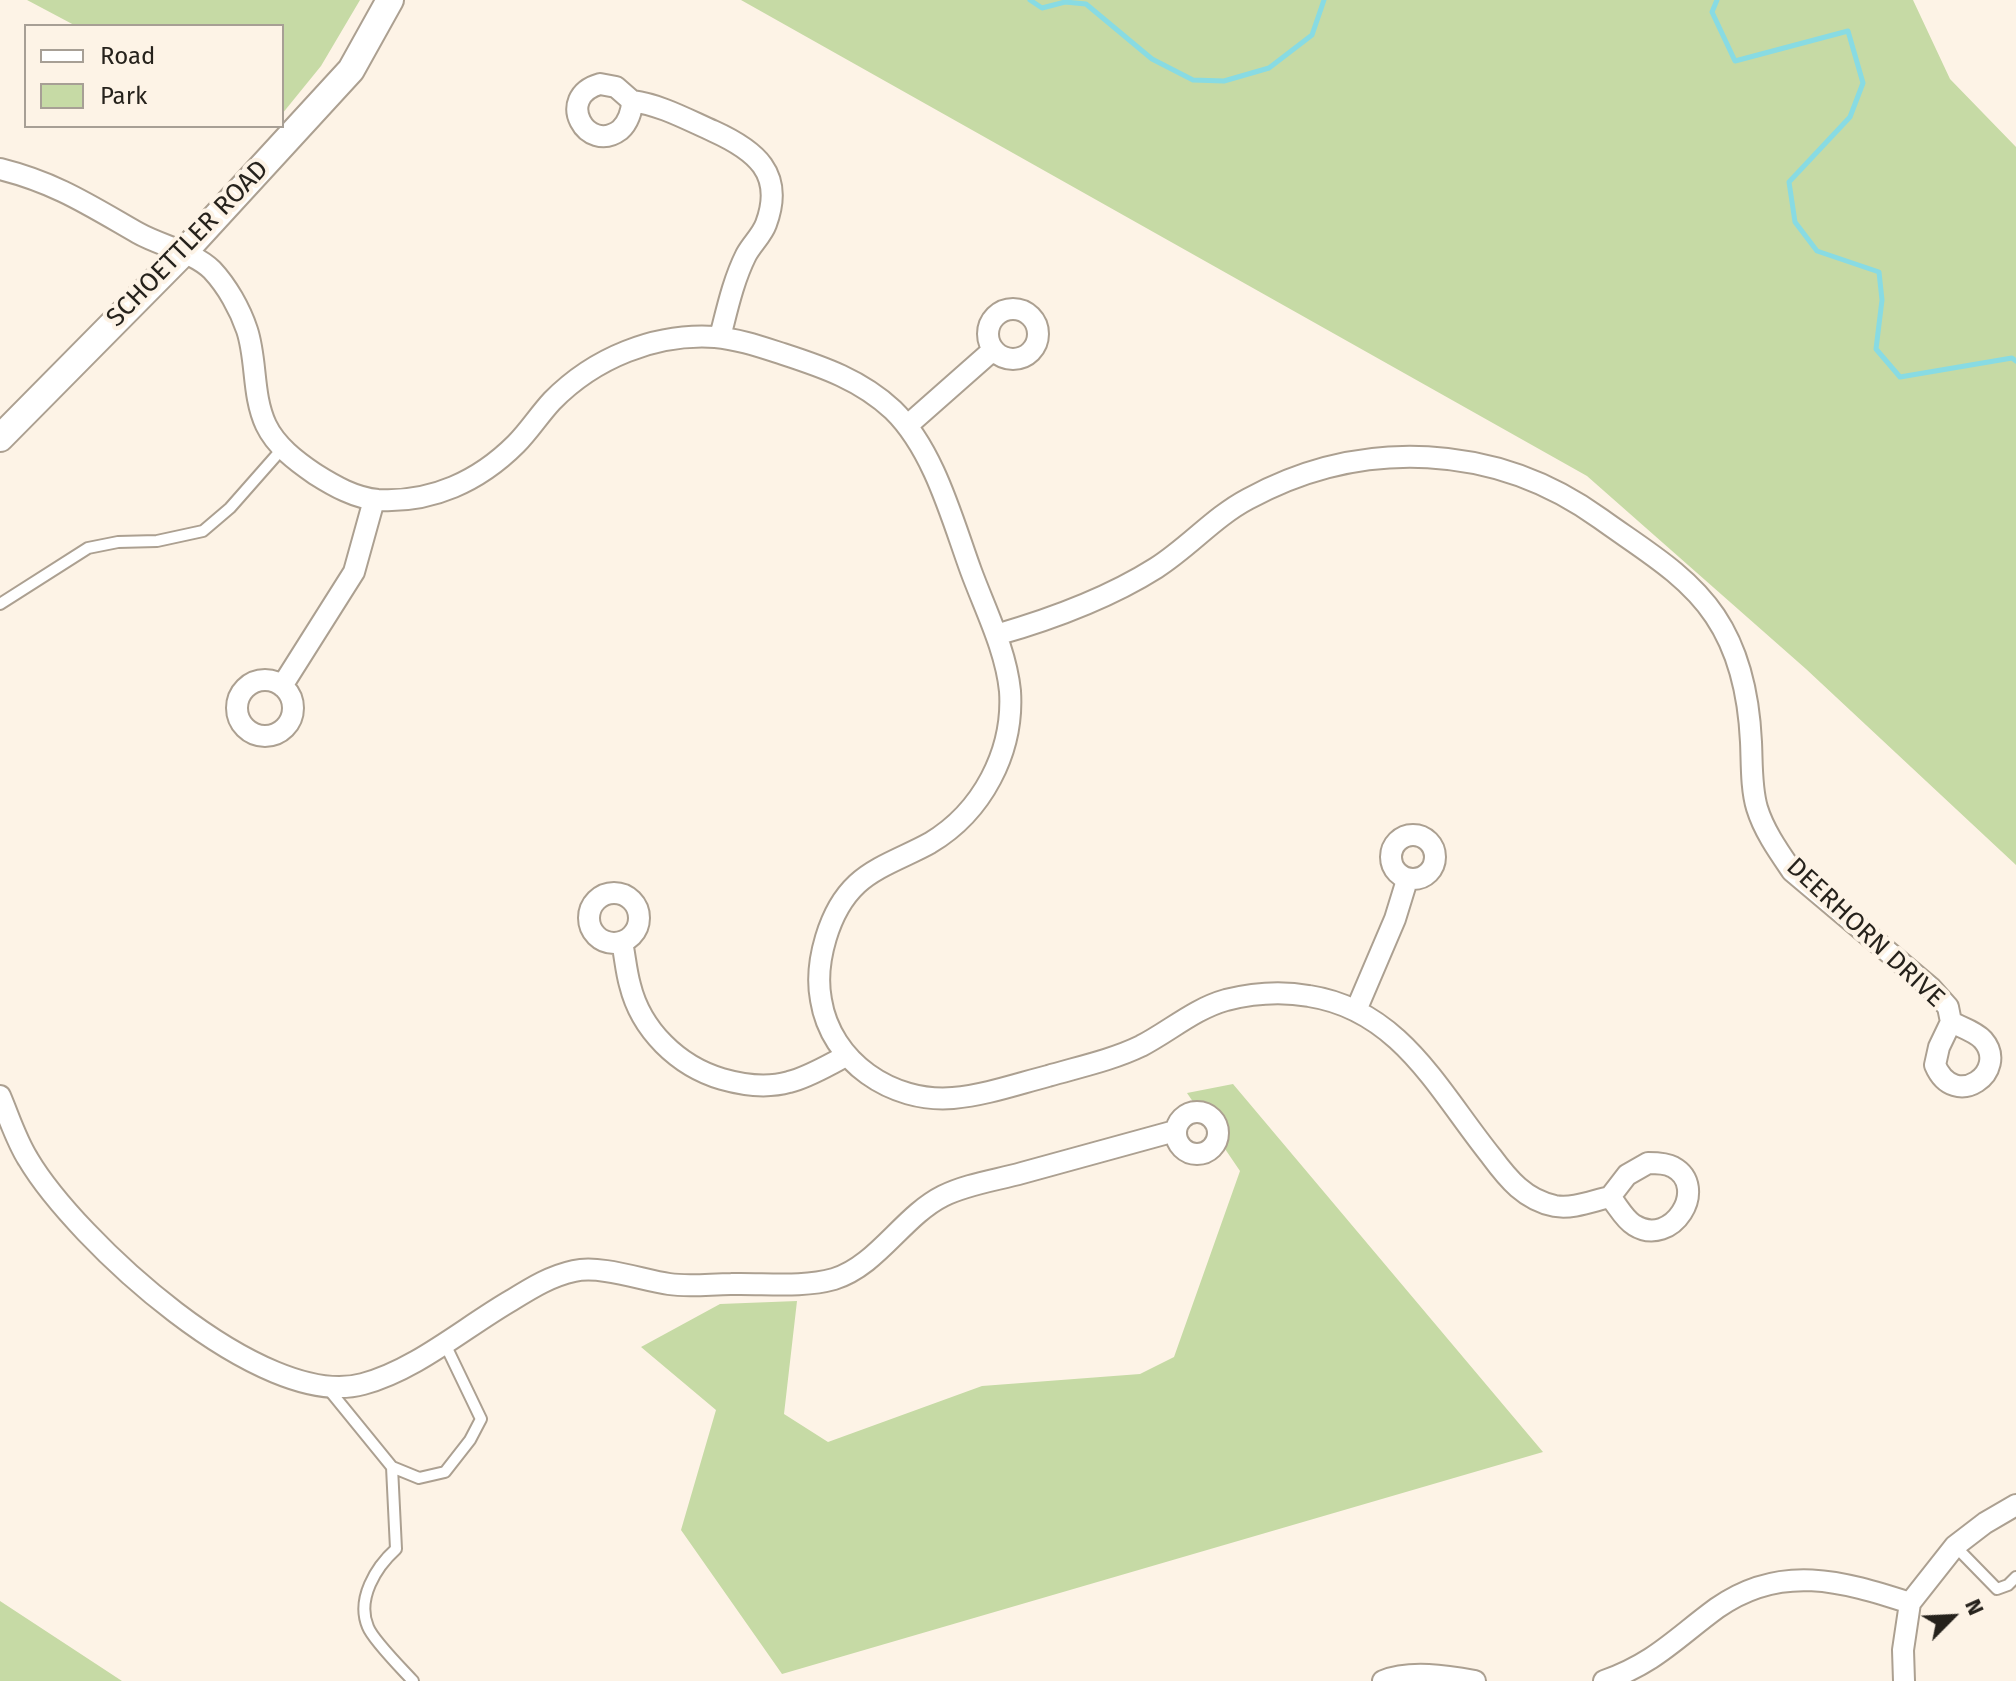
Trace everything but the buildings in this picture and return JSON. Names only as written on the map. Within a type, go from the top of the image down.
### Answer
[{"type":"street","name":"SCHOETTLER ROAD","points":[[0,438],[182,254],[351,70],[390,0]]},
{"type":"street","points":[[632,101],[661,107],[728,138],[749,149],[763,164],[772,204],[765,227],[747,254],[734,285],[720,337]]},
{"type":"street","points":[[0,169],[71,193],[140,234],[206,263],[228,290],[249,334],[257,394],[266,426],[282,449],[336,487],[374,500],[436,494],[473,479],[514,446],[554,399],[590,369],[629,350],[682,337],[720,337],[840,373],[884,401],[908,425],[926,454],[996,635],[1010,690],[1003,747],[988,788],[961,821],[935,840],[859,881],[842,904],[828,933],[819,979],[821,1003],[846,1056],[872,1077],[905,1094],[947,1099],[982,1094],[1100,1062],[1140,1046],[1203,1008],[1230,999],[1287,993],[1331,999],[1357,1008],[1415,1054],[1510,1182],[1549,1205],[1569,1207],[1610,1197]]},
{"type":"street","points":[[908,425],[993,350]]},
{"type":"street","name":"DEERHORN DRIVE","points":[[996,635],[1080,607],[1122,586],[1156,568],[1246,499],[1315,471],[1347,461],[1395,456],[1437,457],[1509,471],[1587,509],[1684,579],[1716,616],[1737,660],[1748,702],[1756,806],[1779,852],[1792,871],[1931,988],[1948,1007],[1951,1022]]},
{"type":"street","points":[[282,686],[354,572],[374,500]]},
{"type":"street","points":[[1357,1008],[1395,919],[1407,880]]},
{"type":"street","points":[[622,942],[630,988],[641,1012],[654,1033],[683,1062],[710,1075],[760,1085],[789,1083],[846,1056]]},
{"type":"street","points":[[0,1096],[27,1159],[66,1210],[108,1256],[178,1314],[223,1345],[294,1381],[326,1386],[360,1385],[384,1377],[425,1356],[553,1276],[580,1269],[673,1285],[791,1284],[836,1279],[875,1255],[910,1217],[944,1195],[1175,1131]]},
{"type":"street","points":[[1904,1681],[1903,1650],[1910,1603],[1955,1546],[2016,1505]]},
{"type":"street","points":[[1604,1681],[1651,1660],[1744,1591],[1779,1582],[1814,1579],[1853,1584],[1910,1603]]},
{"type":"street","points":[[1383,1681],[1416,1675],[1475,1681]]},
{"type":"lane","points":[[0,604],[88,548],[118,542],[157,541],[203,531],[230,508],[282,449]]},
{"type":"lane","points":[[326,1386],[392,1467],[419,1478],[445,1472],[470,1440],[481,1419],[444,1342]]},
{"type":"lane","points":[[392,1467],[396,1549],[379,1565],[364,1603],[368,1628],[413,1681]]},
{"type":"lane","points":[[1955,1546],[1992,1586],[2002,1588],[2016,1577]]},
{"type":"green space","points":[[27,0],[360,0],[321,66],[284,112],[284,24],[72,24]]},
{"type":"green space","points":[[741,0],[1913,0],[1950,79],[2016,147],[2016,865],[1806,669],[1587,476]]},
{"type":"green space","points":[[1233,1084],[1543,1452],[782,1674],[681,1530],[716,1410],[641,1347],[720,1304],[797,1301],[784,1414],[828,1442],[982,1386],[1140,1374],[1174,1357],[1240,1171],[1187,1093]]},
{"type":"green space","points":[[0,1601],[122,1681],[0,1681]]},
{"type":"waterway","points":[[1030,0],[1042,8],[1065,2],[1086,4],[1152,59],[1193,80],[1224,81],[1269,68],[1312,35],[1324,0]]},
{"type":"waterway","points":[[1717,0],[1712,12],[1735,61],[1848,31],[1863,83],[1850,117],[1789,182],[1795,222],[1817,251],[1879,272],[1882,300],[1876,349],[1900,377],[2012,358],[2016,361]]}]
